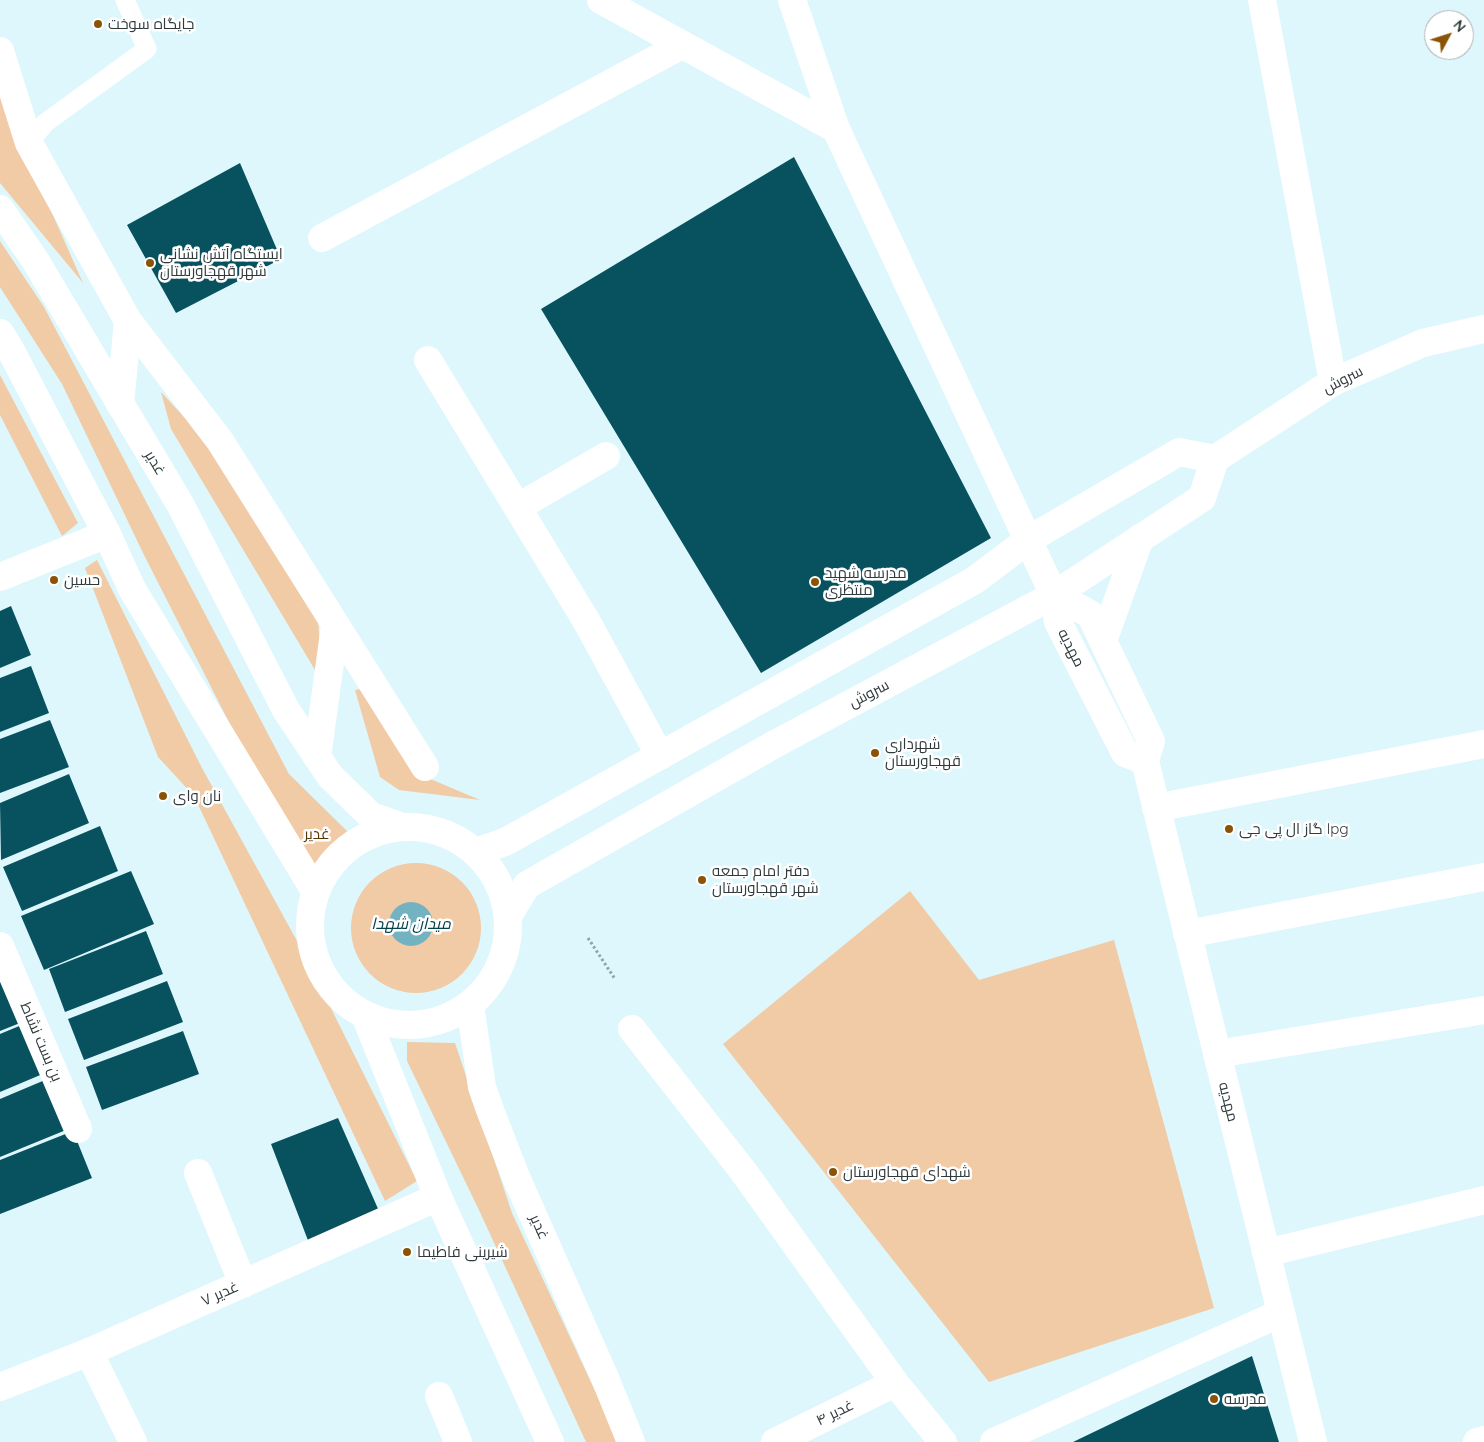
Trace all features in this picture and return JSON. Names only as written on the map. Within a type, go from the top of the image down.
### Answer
[{"type":"street","points":[[601,0],[836,129]]},
{"type":"street","points":[[792,0],[836,129],[1054,594]]},
{"type":"street","points":[[1262,0],[1333,382]]},
{"type":"street","points":[[322,238],[682,45]]},
{"type":"street","points":[[0,51],[29,143],[128,321],[220,442],[424,767]]},
{"type":"street","name":"غدیر","points":[[0,209],[35,260],[180,504],[286,710],[330,776],[371,816],[400,826]]},
{"type":"street","points":[[120,404],[128,321]]},
{"type":"street","name":"سروش","points":[[508,916],[527,884],[775,744],[1054,594],[1202,498],[1215,459],[1333,382],[1423,343],[1484,329]]},
{"type":"street","points":[[0,334],[10,349],[107,534],[132,589],[315,891]]},
{"type":"street","points":[[428,360],[587,622],[660,756]]},
{"type":"street","points":[[476,852],[505,842],[975,580],[1028,540],[1179,452],[1215,459]]},
{"type":"street","points":[[518,508],[606,456]]},
{"type":"street","points":[[0,577],[107,534]]},
{"type":"street","points":[[1102,641],[1140,538]]},
{"type":"street","name":"مهدیه","points":[[1054,594],[1090,614],[1151,741],[1145,761],[1313,1442]]},
{"type":"street","name":"مهدیه","points":[[1054,594],[1058,622],[1126,753],[1145,761]]},
{"type":"street","points":[[317,757],[335,626]]},
{"type":"street","points":[[1156,808],[1484,744]]},
{"type":"street","points":[[400,826],[421,826],[441,831],[459,840],[476,852],[492,870],[503,892],[508,916],[508,936],[504,957],[496,975],[484,991],[470,1006],[451,1016],[437,1021],[408,1026],[386,1023],[365,1016],[345,1002],[329,985],[317,965],[310,942],[309,918],[315,891],[329,866],[348,846],[372,832],[400,826]]},
{"type":"street","points":[[1187,934],[1484,876]]},
{"type":"street","name":"بن بست نشاط","points":[[1,952],[78,1129]]},
{"type":"street","name":"غدیر","points":[[470,1006],[482,1087],[487,1102],[516,1177],[601,1369],[631,1442]]},
{"type":"street","points":[[1217,1054],[1484,1010]]},
{"type":"street","points":[[365,1016],[438,1197],[543,1440]]},
{"type":"street","points":[[632,1029],[743,1171],[895,1383],[943,1442]]},
{"type":"street","points":[[198,1173],[243,1284]]},
{"type":"street","name":"غدیر ۷","points":[[0,1387],[89,1352],[438,1197]]},
{"type":"street","points":[[1266,1253],[1484,1200]]},
{"type":"street","points":[[994,1442],[1281,1313]]},
{"type":"street","points":[[89,1352],[133,1442]]},
{"type":"street","name":"غدیر ۴","points":[[775,1442],[895,1383]]},
{"type":"street","points":[[439,1396],[458,1442]]},
{"type":"street","points":[[1477,1442],[1484,1440]]},
{"type":"lane","points":[[29,143],[44,123],[147,49],[125,0]]},
{"type":"path","points":[[588,938],[615,979]]},
{"type":"green space","points":[[0,81],[17,134],[83,283],[0,183]]},
{"type":"green space","name":"غدیر","points":[[0,241],[44,307],[289,774],[349,833],[312,873],[242,748],[144,555],[62,384],[0,287]]},
{"type":"green space","points":[[0,375],[78,523],[62,536],[0,415]]},
{"type":"green space","points":[[161,392],[208,443],[318,614],[321,680],[171,429]]},
{"type":"green space","points":[[97,560],[202,768],[302,950],[417,1181],[385,1201],[194,796],[158,757],[85,568]]},
{"type":"green space","points":[[366,688],[421,775],[480,800],[399,790],[380,777],[355,690]]},
{"type":"green space","points":[[416,863],[429,864],[441,868],[462,882],[476,903],[480,915],[480,941],[476,953],[462,974],[441,988],[429,992],[416,993],[403,992],[391,988],[370,974],[356,953],[352,941],[351,928],[352,915],[356,903],[370,882],[391,868],[403,864]]},
{"type":"green space","points":[[910,891],[979,980],[1114,940],[1214,1308],[989,1382],[723,1044]]},
{"type":"green space","points":[[407,1042],[455,1043],[512,1213],[619,1442],[586,1442],[478,1208],[407,1061]]},
{"type":"water","name":"میدان شهدا","points":[[411,902],[423,906],[429,912],[433,924],[429,936],[423,942],[411,946],[399,942],[393,936],[389,924],[393,912],[399,906]]},
{"type":"building","name":"مدرسه شهید منتظری","points":[[794,157],[991,538],[761,673],[541,309]]},
{"type":"building","points":[[240,163],[281,259],[176,313],[127,225]]},
{"type":"building","points":[[11,606],[31,655],[0,668],[0,611]]},
{"type":"building","points":[[31,666],[49,713],[0,732],[0,678]]},
{"type":"building","points":[[50,720],[69,767],[0,793],[0,739]]},
{"type":"building","points":[[69,774],[89,823],[1,860],[0,803]]},
{"type":"building","points":[[100,826],[118,871],[22,911],[3,867]]},
{"type":"building","points":[[131,871],[154,924],[44,970],[21,916]]},
{"type":"building","points":[[146,931],[163,974],[65,1012],[49,969]]},
{"type":"building","points":[[0,973],[20,1023],[0,1031]]},
{"type":"building","points":[[167,981],[183,1022],[84,1060],[68,1019]]},
{"type":"building","points":[[24,1024],[45,1073],[0,1092],[0,1034]]},
{"type":"building","points":[[183,1031],[199,1074],[102,1110],[86,1067]]},
{"type":"building","points":[[45,1080],[66,1130],[0,1157],[0,1099]]},
{"type":"building","points":[[338,1118],[379,1211],[309,1243],[271,1144]]},
{"type":"building","points":[[73,1131],[92,1178],[0,1214],[0,1160]]},
{"type":"building","name":"مدرسه","points":[[1252,1356],[1279,1442],[1073,1442]]},
{"type":"place","name":"جایگاه سوخت","points":[[98,24]]},
{"type":"place","name":"ایستگاه آتش نشانی شهر قهجاورستان","points":[[150,263]]},
{"type":"place","name":"حسین","points":[[54,580]]},
{"type":"place","name":"مدرسه شهید منتظری","points":[[815,582]]},
{"type":"place","name":"شهرداری قهجاورستان","points":[[875,753]]},
{"type":"place","name":"نان وای","points":[[163,796]]},
{"type":"place","name":"گاز ال پی جی lpg","points":[[1229,829]]},
{"type":"place","name":"دفتر امام جمعه شهر قهجاورستان","points":[[702,880]]},
{"type":"place","name":"شهدای قهجاورستان","points":[[833,1172]]},
{"type":"place","name":"شیرینی فاطیما","points":[[407,1252]]},
{"type":"place","name":"مدرسه","points":[[1214,1399]]}]
